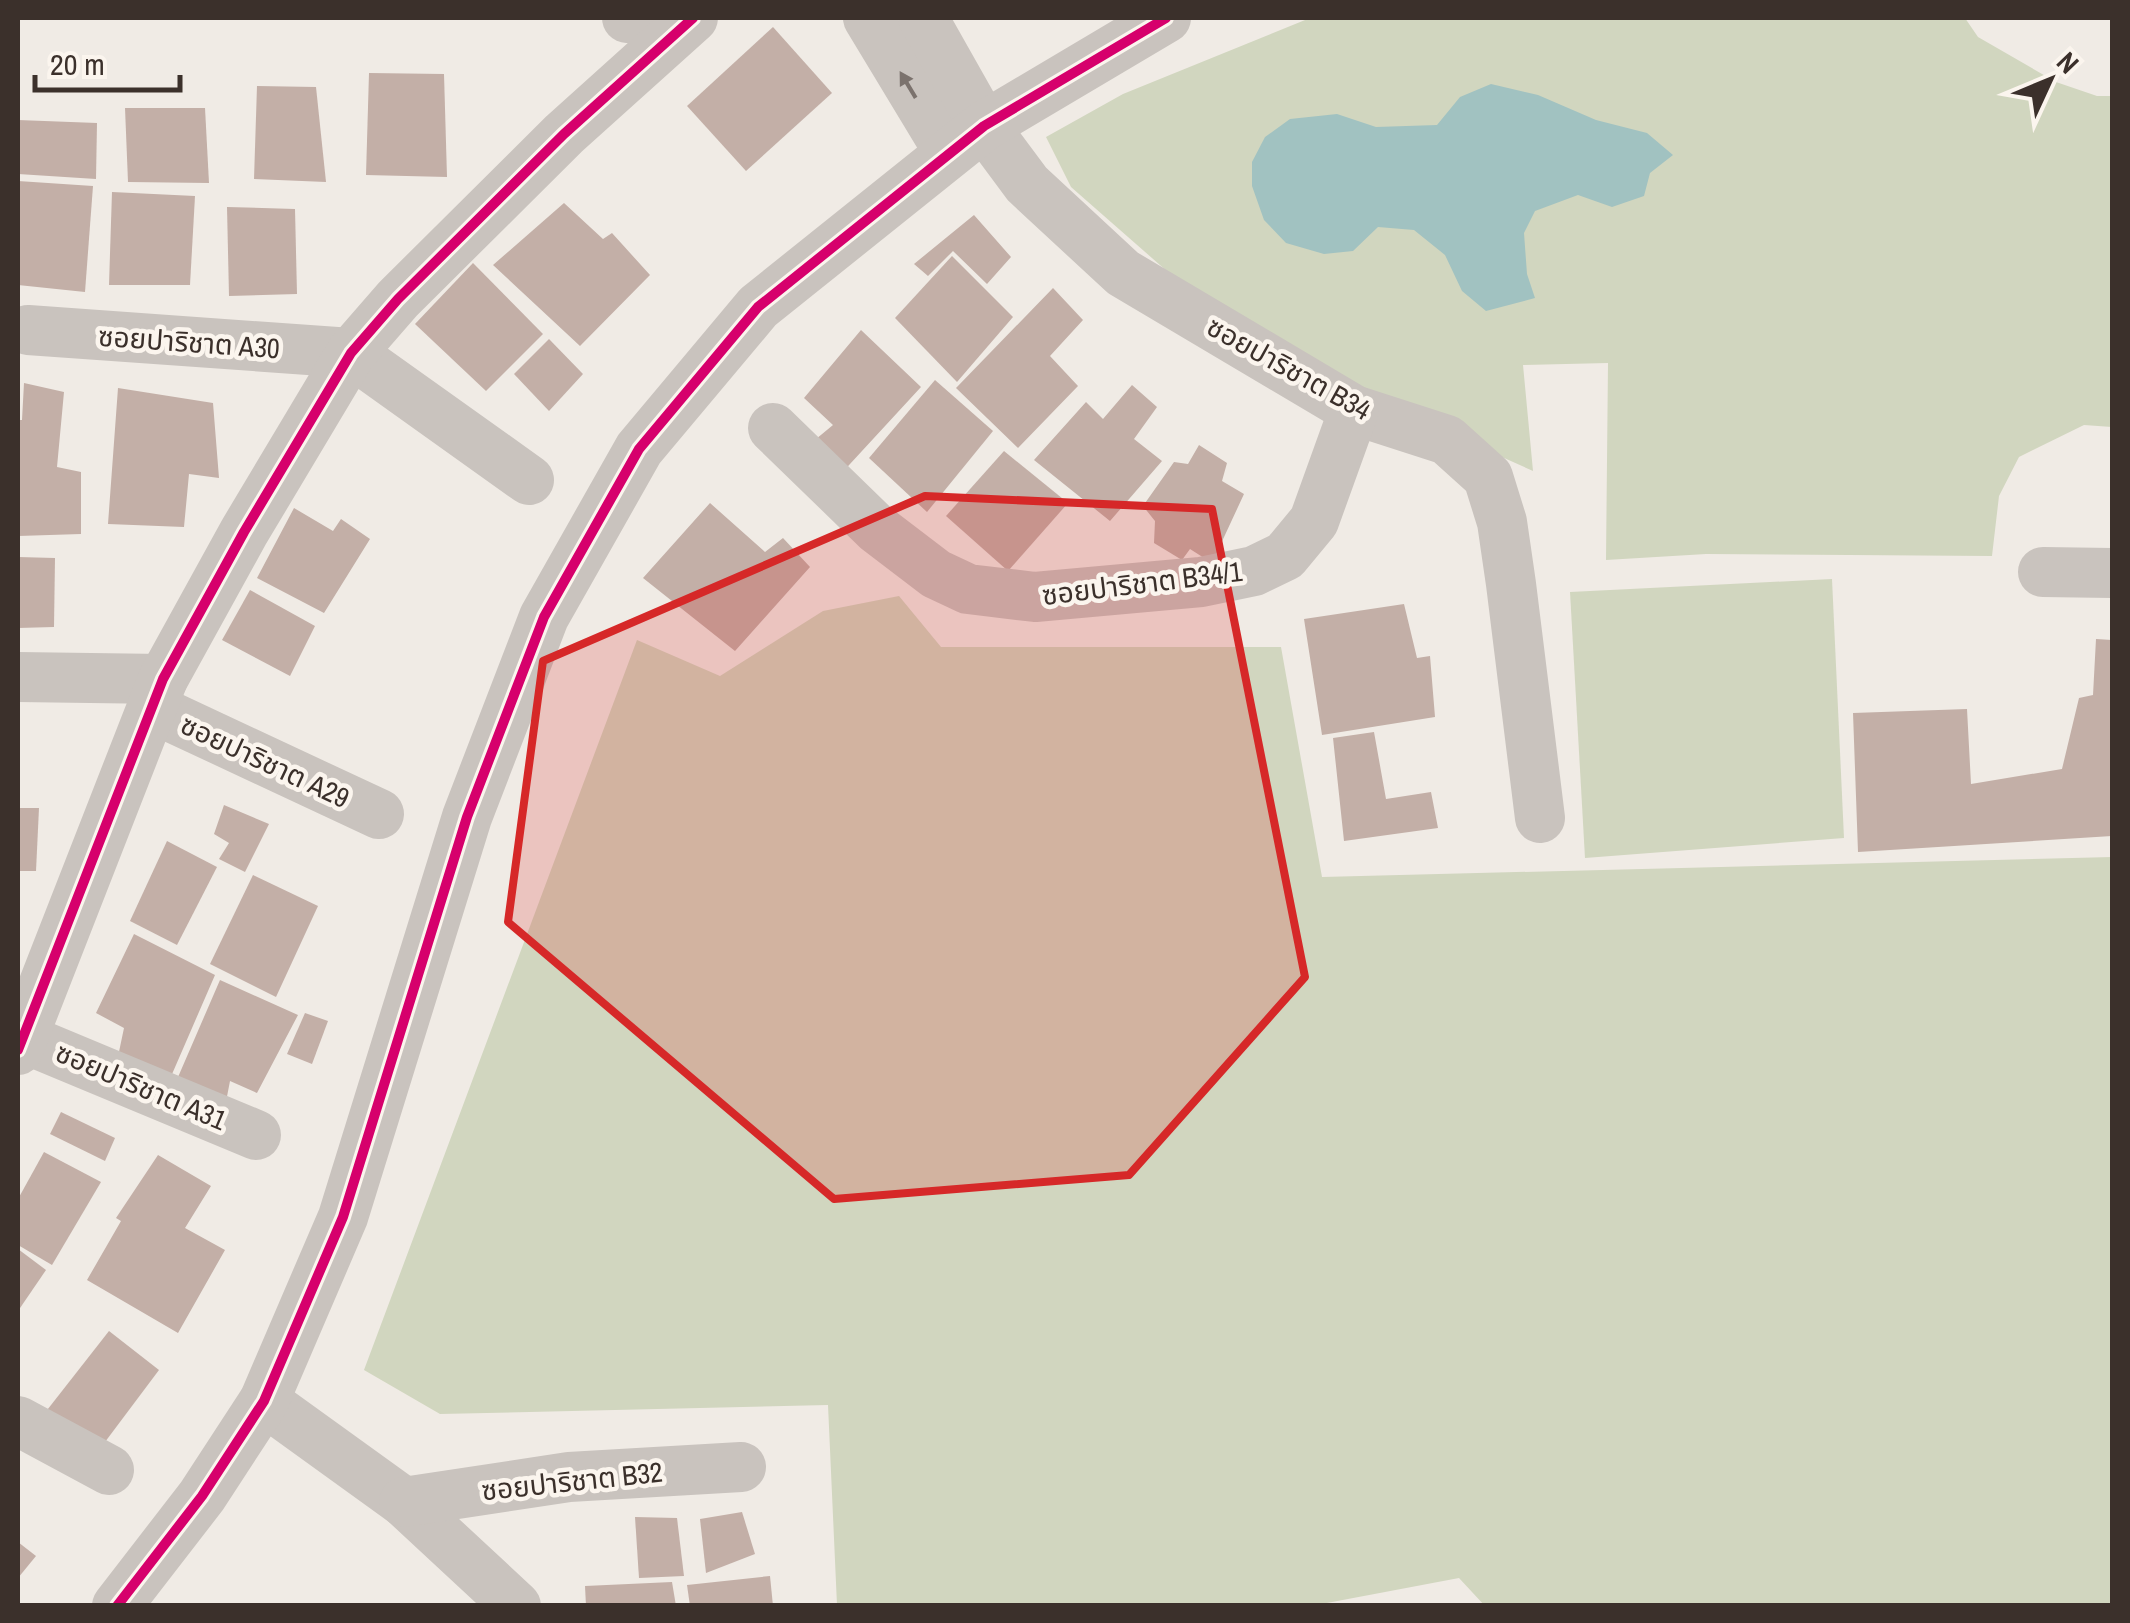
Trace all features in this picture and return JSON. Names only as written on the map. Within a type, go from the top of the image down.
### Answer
[{"type":"street","points":[[627,18],[690,19]]},
{"type":"street","points":[[868,18],[966,139]]},
{"type":"street","points":[[923,18],[966,139]]},
{"type":"street","points":[[118,1606],[202,1496],[264,1401],[343,1217],[466,817],[544,618],[639,449],[758,307],[966,139],[1166,18]]},
{"type":"street","points":[[20,1041],[157,694],[244,532],[351,353],[398,299],[564,134],[690,19]]},
{"type":"street","name":"ซอยปาริชาต B34","points":[[966,139],[1027,184],[1123,273],[1354,410],[1447,440],[1488,477],[1502,522],[1540,818]]},
{"type":"street","name":"ซอยปาริชาต A30","points":[[28,330],[351,353]]},
{"type":"street","points":[[351,353],[529,480]]},
{"type":"street","name":"ซอยปาริชาต B34/1","points":[[773,428],[878,530],[936,574],[968,590],[1034,597],[1201,582],[1254,571],[1285,556],[1314,521],[1354,410]]},
{"type":"street","points":[[2043,572],[2112,573]]},
{"type":"street","points":[[18,677],[157,694]]},
{"type":"street","name":"ซอยปาริชาต A29","points":[[157,694],[379,814]]},
{"type":"street","name":"ซอยปาริชาต A31","points":[[20,1041],[256,1135]]},
{"type":"street","points":[[264,1401],[404,1502],[516,1606]]},
{"type":"street","points":[[18,1422],[108,1470]]},
{"type":"street","name":"ซอยปาริชาต B32","points":[[404,1502],[569,1476],[742,1468]]},
{"type":"highlighted area","points":[[925,496],[1212,509],[1305,977],[1129,1175],[834,1199],[508,922],[543,661]]},
{"type":"green space","points":[[1310,18],[1965,18],[1978,37],[2056,82],[2097,96],[2112,96],[2112,427],[2084,425],[2019,457],[1999,496],[1992,556],[1706,554],[1606,560],[1608,363],[1523,365],[1533,471],[1419,420],[1193,294],[1071,187],[1046,137],[1123,94]]},
{"type":"green space","points":[[1832,579],[1844,838],[1585,858],[1570,592]]},
{"type":"green space","points":[[899,596],[941,647],[1281,647],[1322,877],[2112,857],[2112,1605],[1485,1606],[1459,1578],[1311,1606],[837,1605],[828,1405],[440,1414],[364,1370],[637,640],[720,676],[823,611]]},
{"type":"water","points":[[1491,84],[1538,95],[1596,120],[1647,133],[1673,155],[1650,173],[1644,196],[1612,207],[1578,195],[1535,211],[1524,233],[1527,274],[1535,298],[1486,311],[1462,291],[1445,255],[1414,230],[1378,227],[1353,251],[1324,254],[1286,243],[1264,220],[1252,186],[1252,162],[1265,137],[1290,119],[1337,114],[1376,127],[1437,125],[1460,97]]},
{"type":"building","points":[[773,27],[832,93],[746,171],[687,106]]},
{"type":"building","points":[[369,73],[444,74],[447,177],[366,175]]},
{"type":"building","points":[[257,86],[316,87],[326,182],[254,179]]},
{"type":"building","points":[[125,108],[205,108],[209,183],[128,182]]},
{"type":"building","points":[[18,120],[97,123],[96,179],[18,174]]},
{"type":"building","points":[[18,181],[93,186],[85,292],[18,285]]},
{"type":"building","points":[[112,192],[195,196],[190,285],[109,285]]},
{"type":"building","points":[[564,203],[603,239],[612,233],[650,275],[580,346],[493,265]]},
{"type":"building","points":[[227,207],[295,209],[297,294],[229,296]]},
{"type":"building","points":[[974,215],[1011,257],[987,284],[953,251],[928,276],[914,264]]},
{"type":"building","points":[[952,256],[1013,317],[957,382],[895,318]]},
{"type":"building","points":[[473,263],[543,334],[486,391],[415,324]]},
{"type":"building","points":[[1053,288],[1083,320],[1050,356],[1078,386],[1018,448],[956,388]]},
{"type":"building","points":[[861,330],[921,387],[838,477],[810,444],[833,425],[804,398]]},
{"type":"building","points":[[549,339],[583,374],[549,411],[514,374]]},
{"type":"building","points":[[935,380],[993,431],[927,512],[869,458]]},
{"type":"building","points":[[24,383],[64,392],[57,467],[81,472],[81,534],[18,536],[18,420],[22,420]]},
{"type":"building","points":[[1132,385],[1157,407],[1134,439],[1162,461],[1110,521],[1034,460],[1086,402],[1103,419]]},
{"type":"building","points":[[118,388],[213,403],[219,478],[189,474],[184,527],[108,524]]},
{"type":"building","points":[[1199,445],[1227,463],[1222,481],[1244,494],[1212,563],[1190,549],[1182,560],[1154,543],[1155,521],[1143,506],[1174,462],[1188,464]]},
{"type":"building","points":[[1004,451],[1068,503],[1008,571],[946,516]]},
{"type":"building","points":[[710,503],[765,552],[783,538],[810,567],[735,651],[643,578]]},
{"type":"building","points":[[294,508],[333,531],[341,519],[370,539],[324,613],[257,578]]},
{"type":"building","points":[[18,557],[55,558],[54,627],[18,628]]},
{"type":"building","points":[[250,590],[315,626],[290,676],[222,640]]},
{"type":"building","points":[[1404,604],[1417,658],[1430,656],[1435,717],[1322,735],[1304,619]]},
{"type":"building","points":[[2096,639],[2112,640],[2112,836],[1858,852],[1853,713],[1967,709],[1971,784],[2062,769],[2079,698],[2093,695]]},
{"type":"building","points":[[1374,732],[1386,799],[1431,792],[1438,828],[1344,841],[1333,738]]},
{"type":"building","points":[[224,805],[269,824],[245,872],[219,859],[229,843],[214,834]]},
{"type":"building","points":[[18,808],[39,808],[36,871],[18,871]]},
{"type":"building","points":[[167,841],[217,867],[177,945],[130,921]]},
{"type":"building","points":[[253,875],[318,906],[276,997],[210,964]]},
{"type":"building","points":[[134,934],[215,975],[166,1088],[116,1066],[124,1028],[96,1013]]},
{"type":"building","points":[[220,980],[298,1015],[257,1093],[230,1081],[224,1112],[172,1091]]},
{"type":"building","points":[[305,1013],[328,1021],[312,1064],[287,1054]]},
{"type":"building","points":[[61,1112],[115,1138],[105,1161],[50,1134]]},
{"type":"building","points":[[44,1152],[101,1182],[52,1265],[18,1245],[18,1199]]},
{"type":"building","points":[[158,1155],[211,1186],[185,1228],[225,1250],[178,1333],[87,1280],[121,1221],[116,1218]]},
{"type":"building","points":[[18,1249],[46,1270],[18,1311]]},
{"type":"building","points":[[109,1331],[159,1370],[99,1450],[44,1414]]},
{"type":"building","points":[[742,1512],[755,1554],[706,1573],[700,1519]]},
{"type":"building","points":[[635,1517],[677,1518],[684,1576],[639,1578]]},
{"type":"building","points":[[18,1542],[36,1556],[18,1578]]},
{"type":"building","points":[[770,1576],[773,1606],[690,1606],[687,1585]]},
{"type":"building","points":[[672,1582],[676,1606],[586,1606],[585,1586]]},
{"type":"cycle path","points":[[18,1050],[163,679],[244,532],[351,353],[398,299],[564,134],[693,18]]},
{"type":"cycle path","points":[[117,1606],[202,1496],[264,1401],[343,1217],[467,817],[544,617],[639,449],[758,307],[984,126],[1166,18]]}]
